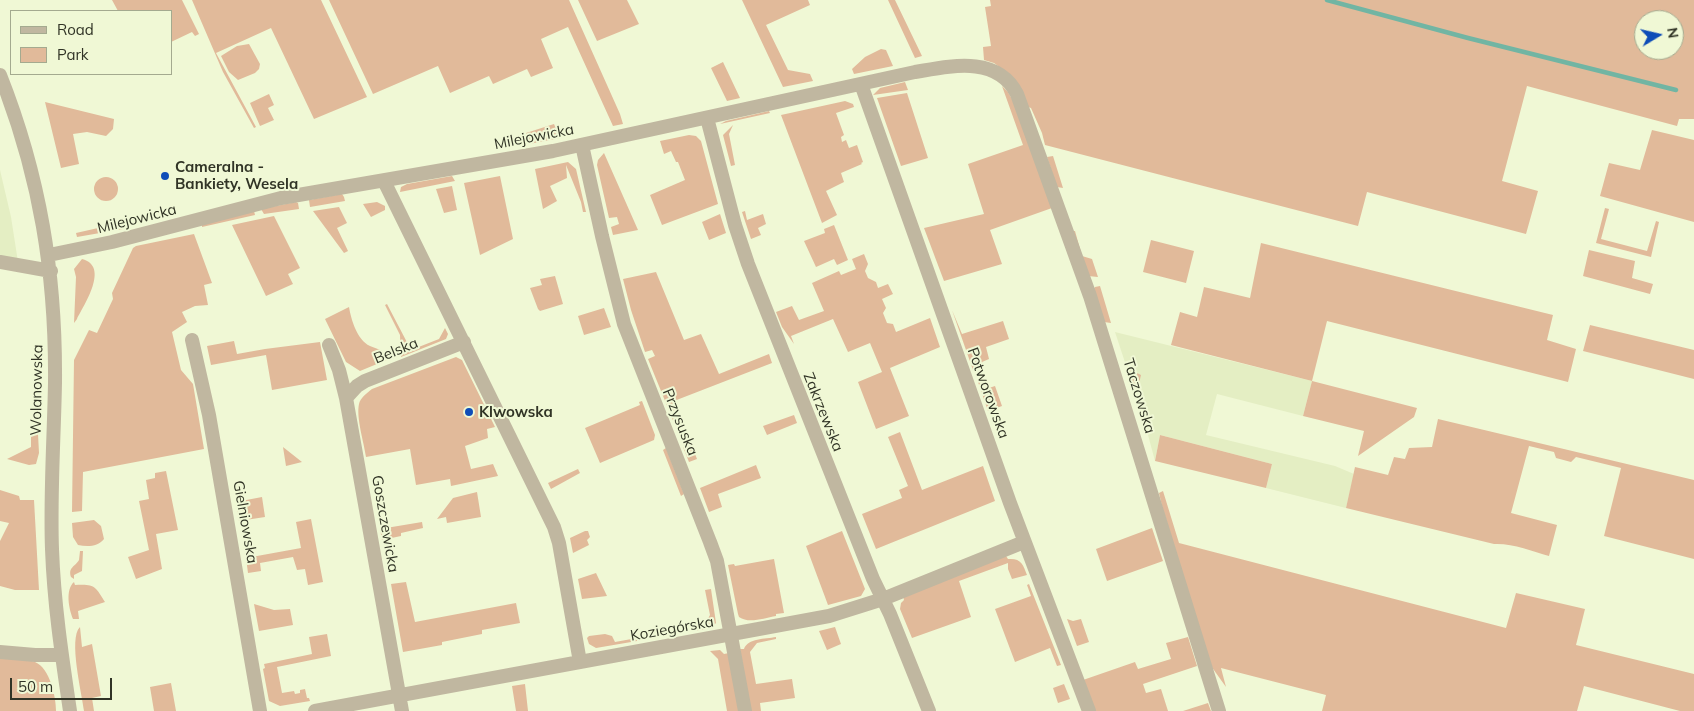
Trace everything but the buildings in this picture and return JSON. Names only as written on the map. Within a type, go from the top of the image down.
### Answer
[{"type":"street","name":"Milejowicka","points":[[48,255],[121,240],[264,202],[582,145],[933,70],[986,68],[1007,78],[1017,94]]},
{"type":"street","name":"Wolanowska","points":[[0,75],[22,134],[34,176],[51,271],[55,381],[52,548],[56,604],[70,711]]},
{"type":"street","name":"Potworowska","points":[[861,84],[1024,542],[1089,711]]},
{"type":"street","name":"Taczowska","points":[[1017,94],[1090,296],[1219,711]]},
{"type":"street","name":"Zakrzewska","points":[[707,118],[735,225],[748,264],[869,570],[883,599],[928,711]]},
{"type":"street","name":"Przysuska","points":[[582,145],[622,315],[638,362],[710,542],[719,573],[745,711]]},
{"type":"street","points":[[384,181],[554,527],[559,543],[580,662]]},
{"type":"street","points":[[0,262],[51,271]]},
{"type":"street","name":"Gielniowska","points":[[192,340],[210,415],[260,711]]},
{"type":"street","name":"Belska","points":[[346,398],[357,386],[365,381],[464,342]]},
{"type":"street","name":"Goszczewicka","points":[[329,345],[339,370],[346,398],[402,711]]},
{"type":"street","name":"Koziegórska","points":[[314,711],[829,616],[883,599],[1024,542]]},
{"type":"street","points":[[0,652],[35,656],[62,655]]},
{"type":"shaded area","points":[[0,170],[11,217],[18,262],[0,259]]},
{"type":"shaded area","points":[[1115,332],[1312,381],[1303,416],[1217,394],[1206,435],[1335,466],[1354,474],[1346,508],[1266,488],[1272,464],[1160,435],[1155,461],[1144,420]]},
{"type":"green space","points":[[112,0],[182,0],[199,34],[195,36],[192,32],[172,42],[172,10],[117,10]]},
{"type":"green space","points":[[192,0],[321,0],[367,97],[314,119],[271,28],[216,53],[256,127],[254,128],[223,72]]},
{"type":"green space","points":[[329,0],[569,0],[623,124],[613,126],[568,27],[541,39],[553,68],[531,77],[527,69],[493,84],[489,76],[450,93],[438,66],[373,94]]},
{"type":"green space","points":[[578,0],[627,0],[639,24],[597,41]]},
{"type":"green space","points":[[742,0],[808,0],[810,5],[766,25],[788,70],[810,74],[813,81],[783,87]]},
{"type":"green space","points":[[888,0],[895,0],[922,56],[915,58]]},
{"type":"green space","points":[[990,0],[1694,0],[1694,119],[1679,119],[1677,126],[1527,86],[1502,181],[1538,191],[1526,234],[1367,192],[1358,226],[1045,145],[1031,108],[1028,107],[1002,69],[994,63],[984,60],[983,47],[991,46],[985,7],[991,6]]},
{"type":"green space","points":[[249,44],[260,64],[259,69],[255,73],[238,80],[229,72],[221,56],[237,46]]},
{"type":"green space","points":[[881,49],[886,50],[893,66],[854,74],[852,69],[865,57]]},
{"type":"green space","points":[[723,62],[740,98],[727,101],[711,68]]},
{"type":"green space","points":[[905,82],[908,90],[873,95],[880,88]]},
{"type":"green space","points":[[1002,86],[1013,101],[1052,208],[990,230],[1002,264],[944,281],[924,228],[984,214],[968,164],[1023,145]]},
{"type":"green space","points":[[907,93],[928,158],[901,166],[877,98]]},
{"type":"green space","points":[[269,94],[274,105],[268,108],[274,120],[260,126],[250,103]]},
{"type":"green space","points":[[845,101],[853,104],[854,107],[836,113],[844,135],[841,137],[842,142],[846,140],[849,148],[857,145],[863,162],[841,173],[844,182],[826,191],[837,215],[822,223],[781,115]]},
{"type":"green space","points":[[45,102],[114,119],[113,129],[106,136],[87,132],[73,134],[79,164],[61,168]]},
{"type":"green space","points":[[769,111],[770,113],[720,124],[726,121]]},
{"type":"green space","points":[[554,124],[560,138],[529,144],[526,133]]},
{"type":"green space","points":[[733,125],[729,134],[735,165],[731,166],[723,135]]},
{"type":"green space","points":[[1652,130],[1694,140],[1694,222],[1600,196],[1609,163],[1640,170]]},
{"type":"green space","points":[[689,135],[696,136],[701,141],[718,204],[662,225],[650,195],[685,180],[678,162],[676,162],[671,151],[664,154],[660,141]]},
{"type":"green space","points":[[604,153],[638,230],[613,235],[611,227],[619,224],[617,217],[609,218],[597,165],[598,160]]},
{"type":"green space","points":[[1053,156],[1063,188],[1057,187],[1047,157]]},
{"type":"green space","points":[[568,162],[576,169],[586,212],[583,212],[581,202],[566,165],[567,178],[550,186],[557,201],[543,209],[535,169]]},
{"type":"green space","points":[[452,176],[455,181],[400,192],[401,187],[407,184]]},
{"type":"green space","points":[[500,176],[513,239],[480,255],[464,183]]},
{"type":"green space","points":[[106,177],[115,180],[118,189],[115,198],[106,201],[97,198],[94,189],[97,180]]},
{"type":"green space","points":[[452,186],[457,210],[444,213],[436,189]]},
{"type":"green space","points":[[342,194],[345,201],[310,207],[309,200]]},
{"type":"green space","points":[[296,202],[299,209],[264,214],[261,209]]},
{"type":"green space","points":[[377,202],[385,206],[385,210],[371,217],[363,204]]},
{"type":"green space","points":[[339,207],[347,223],[337,228],[348,251],[344,253],[313,211]]},
{"type":"green space","points":[[1605,208],[1609,209],[1601,239],[1647,251],[1656,221],[1659,222],[1651,257],[1596,243]]},
{"type":"green space","points":[[254,211],[255,215],[202,227],[202,225]]},
{"type":"green space","points":[[745,211],[747,220],[763,214],[766,224],[758,228],[761,235],[751,239],[742,212]]},
{"type":"green space","points":[[720,214],[726,233],[709,240],[702,222]]},
{"type":"green space","points":[[274,216],[300,268],[288,274],[293,284],[266,296],[232,225]]},
{"type":"green space","points":[[129,221],[129,226],[123,229],[77,237],[76,233]]},
{"type":"green space","points":[[834,225],[848,260],[837,265],[834,259],[816,267],[804,241],[825,233],[824,229]]},
{"type":"green space","points":[[1071,231],[1075,231],[1082,256],[1092,259],[1098,277],[1088,276]]},
{"type":"green space","points":[[194,234],[212,283],[204,285],[208,305],[195,306],[182,312],[187,322],[172,332],[181,370],[193,384],[204,449],[83,472],[82,511],[72,512],[74,360],[89,330],[97,333],[113,299],[112,293],[133,248]]},
{"type":"green space","points":[[1151,240],[1194,251],[1186,283],[1143,272]]},
{"type":"green space","points":[[1261,243],[1553,315],[1547,340],[1576,349],[1568,382],[1327,321],[1312,381],[1171,345],[1180,312],[1197,317],[1204,287],[1250,298]]},
{"type":"green space","points":[[1589,250],[1635,261],[1632,278],[1653,284],[1650,294],[1583,276]]},
{"type":"green space","points":[[864,254],[868,264],[865,271],[868,278],[876,282],[878,288],[888,284],[893,294],[882,299],[886,308],[883,313],[887,323],[893,324],[896,332],[930,318],[940,347],[890,368],[909,416],[876,429],[858,382],[882,372],[870,343],[848,352],[833,319],[791,336],[794,344],[782,327],[776,312],[792,306],[799,320],[824,311],[812,283],[839,271],[841,275],[856,269],[852,259]]},
{"type":"green space","points":[[82,259],[90,263],[94,269],[95,277],[89,296],[74,323],[76,277],[74,269]]},
{"type":"green space","points":[[656,272],[684,340],[701,334],[719,374],[769,354],[772,363],[674,401],[682,420],[674,423],[648,359],[655,356],[652,350],[645,352],[623,279]]},
{"type":"green space","points":[[555,276],[563,304],[540,311],[530,288],[542,285],[540,279]]},
{"type":"green space","points":[[1100,286],[1111,323],[1104,322],[1093,290],[1095,287]]},
{"type":"green space","points":[[387,304],[411,350],[439,339],[445,328],[448,334],[446,339],[401,357],[400,335],[385,305]]},
{"type":"green space","points":[[349,307],[358,334],[365,343],[383,352],[389,359],[360,371],[346,362],[325,319]]},
{"type":"green space","points":[[604,308],[611,327],[584,335],[578,316]]},
{"type":"green space","points":[[952,310],[962,334],[1003,321],[1009,339],[986,347],[989,359],[982,362],[984,366],[973,370]]},
{"type":"green space","points":[[1590,325],[1694,350],[1694,379],[1583,351]]},
{"type":"green space","points":[[234,341],[237,354],[320,342],[327,380],[272,390],[266,355],[211,365],[207,346]]},
{"type":"green space","points":[[456,357],[462,360],[495,427],[487,429],[488,438],[465,446],[471,469],[493,464],[498,476],[451,486],[450,479],[416,485],[410,449],[366,457],[358,410],[362,398],[372,389]]},
{"type":"green space","points":[[1127,368],[1141,375],[1137,392],[1135,393]]},
{"type":"green space","points":[[1312,381],[1417,408],[1414,417],[1358,456],[1364,431],[1303,416]]},
{"type":"green space","points":[[978,382],[980,382],[983,390],[995,386],[1002,406],[988,411]]},
{"type":"green space","points":[[642,401],[655,435],[654,440],[600,463],[585,428],[640,405],[639,402]]},
{"type":"green space","points":[[794,415],[797,423],[767,435],[763,426]]},
{"type":"green space","points":[[1438,419],[1694,480],[1694,559],[1604,536],[1621,468],[1576,457],[1571,462],[1556,458],[1554,452],[1529,446],[1511,513],[1557,525],[1549,556],[1515,546],[1494,544],[1346,508],[1355,467],[1388,475],[1394,457],[1405,459],[1409,448],[1432,447]]},
{"type":"green space","points":[[900,432],[922,490],[983,466],[995,501],[876,549],[862,514],[902,498],[899,490],[908,486],[888,437]]},
{"type":"green space","points":[[31,433],[38,434],[39,453],[36,464],[29,465],[7,459],[31,447]]},
{"type":"green space","points":[[1160,435],[1272,464],[1266,488],[1155,461]]},
{"type":"green space","points":[[691,444],[697,459],[689,462],[683,447]]},
{"type":"green space","points":[[283,447],[302,462],[286,466]]},
{"type":"green space","points":[[666,448],[684,494],[681,496],[663,450]]},
{"type":"green space","points":[[756,465],[761,478],[718,494],[722,507],[709,512],[700,488]]},
{"type":"green space","points":[[578,469],[580,473],[551,489],[548,483]]},
{"type":"green space","points":[[166,471],[178,530],[156,534],[162,569],[136,579],[128,557],[149,550],[139,501],[149,499],[146,480],[155,478],[155,473]]},
{"type":"green space","points":[[0,490],[19,496],[20,500],[34,500],[39,590],[15,590],[0,586],[0,541],[9,523],[0,521]]},
{"type":"green space","points":[[1163,491],[1179,543],[1506,628],[1516,593],[1585,609],[1576,645],[1694,674],[1694,711],[1680,711],[1584,686],[1577,711],[1322,711],[1326,695],[1221,668],[1226,687],[1211,666],[1162,506],[1159,493]]},
{"type":"green space","points":[[477,492],[481,517],[447,523],[446,517],[437,519],[453,498]]},
{"type":"green space","points":[[262,497],[265,517],[239,521],[236,502]]},
{"type":"green space","points":[[311,519],[323,582],[308,585],[305,569],[297,570],[293,557],[260,563],[261,571],[248,573],[246,558],[301,548],[296,522]]},
{"type":"green space","points":[[94,520],[101,526],[104,539],[99,544],[92,546],[78,545],[73,537],[72,523]]},
{"type":"green space","points":[[422,522],[423,528],[382,540],[380,529]]},
{"type":"green space","points":[[1152,528],[1163,561],[1107,581],[1096,549]]},
{"type":"green space","points":[[588,531],[590,537],[587,540],[589,545],[573,553],[570,538]]},
{"type":"green space","points":[[842,531],[865,589],[861,596],[828,605],[806,546]]},
{"type":"green space","points":[[80,551],[83,551],[82,571],[74,575],[74,579],[71,577],[70,571],[79,560]]},
{"type":"green space","points":[[1006,556],[1008,559],[1021,562],[1027,575],[1012,579],[1008,563],[959,581],[971,617],[912,638],[900,609],[901,603],[904,600],[903,596]]},
{"type":"green space","points":[[774,559],[784,613],[757,620],[747,620],[739,617],[728,565],[734,564],[735,566]]},
{"type":"green space","points":[[596,573],[607,596],[582,599],[578,579]]},
{"type":"green space","points":[[74,582],[75,585],[94,587],[105,602],[78,611],[79,619],[73,619],[69,605],[69,590]]},
{"type":"green space","points":[[406,582],[415,622],[516,603],[520,623],[482,630],[482,634],[442,642],[442,645],[403,652],[391,584]]},
{"type":"green space","points":[[1029,584],[1061,665],[1057,666],[1050,648],[1015,662],[995,609],[1031,596],[1027,585]]},
{"type":"green space","points":[[711,589],[716,623],[711,628],[694,631],[694,628],[703,627],[710,615],[705,590]]},
{"type":"green space","points":[[254,604],[274,610],[290,609],[293,625],[259,631]]},
{"type":"green space","points":[[1067,619],[1073,621],[1081,619],[1089,642],[1077,646]]},
{"type":"green space","points":[[80,627],[82,647],[92,644],[101,696],[92,698],[94,711],[84,711],[75,654],[75,642]]},
{"type":"green space","points":[[835,627],[841,644],[827,650],[819,631]]},
{"type":"green space","points":[[327,634],[331,656],[277,667],[282,693],[294,691],[295,694],[305,689],[307,698],[310,701],[280,706],[269,701],[263,669],[265,668],[264,664],[312,654],[309,637]]},
{"type":"green space","points":[[605,634],[612,636],[615,642],[637,638],[637,641],[596,648],[589,644],[587,638],[589,636]]},
{"type":"green space","points":[[776,637],[776,639],[757,643],[750,652],[756,684],[792,679],[795,698],[760,703],[761,711],[751,711],[740,649],[744,649],[746,645],[753,641]]},
{"type":"green space","points":[[1188,637],[1197,666],[1143,684],[1146,693],[1161,689],[1168,711],[1095,711],[1083,680],[1135,662],[1138,669],[1171,659],[1166,643]]},
{"type":"green space","points":[[720,650],[724,654],[729,653],[740,711],[727,711],[718,659],[710,651]]},
{"type":"green space","points":[[0,657],[27,660],[40,665],[45,670],[51,684],[56,711],[0,711]]},
{"type":"green space","points":[[171,683],[176,711],[154,711],[150,687]]},
{"type":"green space","points":[[525,684],[528,711],[516,711],[512,686]]},
{"type":"green space","points":[[1064,684],[1070,699],[1058,703],[1053,688]]},
{"type":"green space","points":[[1208,703],[1211,711],[1183,711]]},
{"type":"waterway","points":[[1327,0],[1468,38],[1676,90]]},
{"type":"place","name":"Cameralna - Bankiety, Wesela","points":[[165,176]]},
{"type":"place","name":"Klwowska","points":[[469,412]]}]
